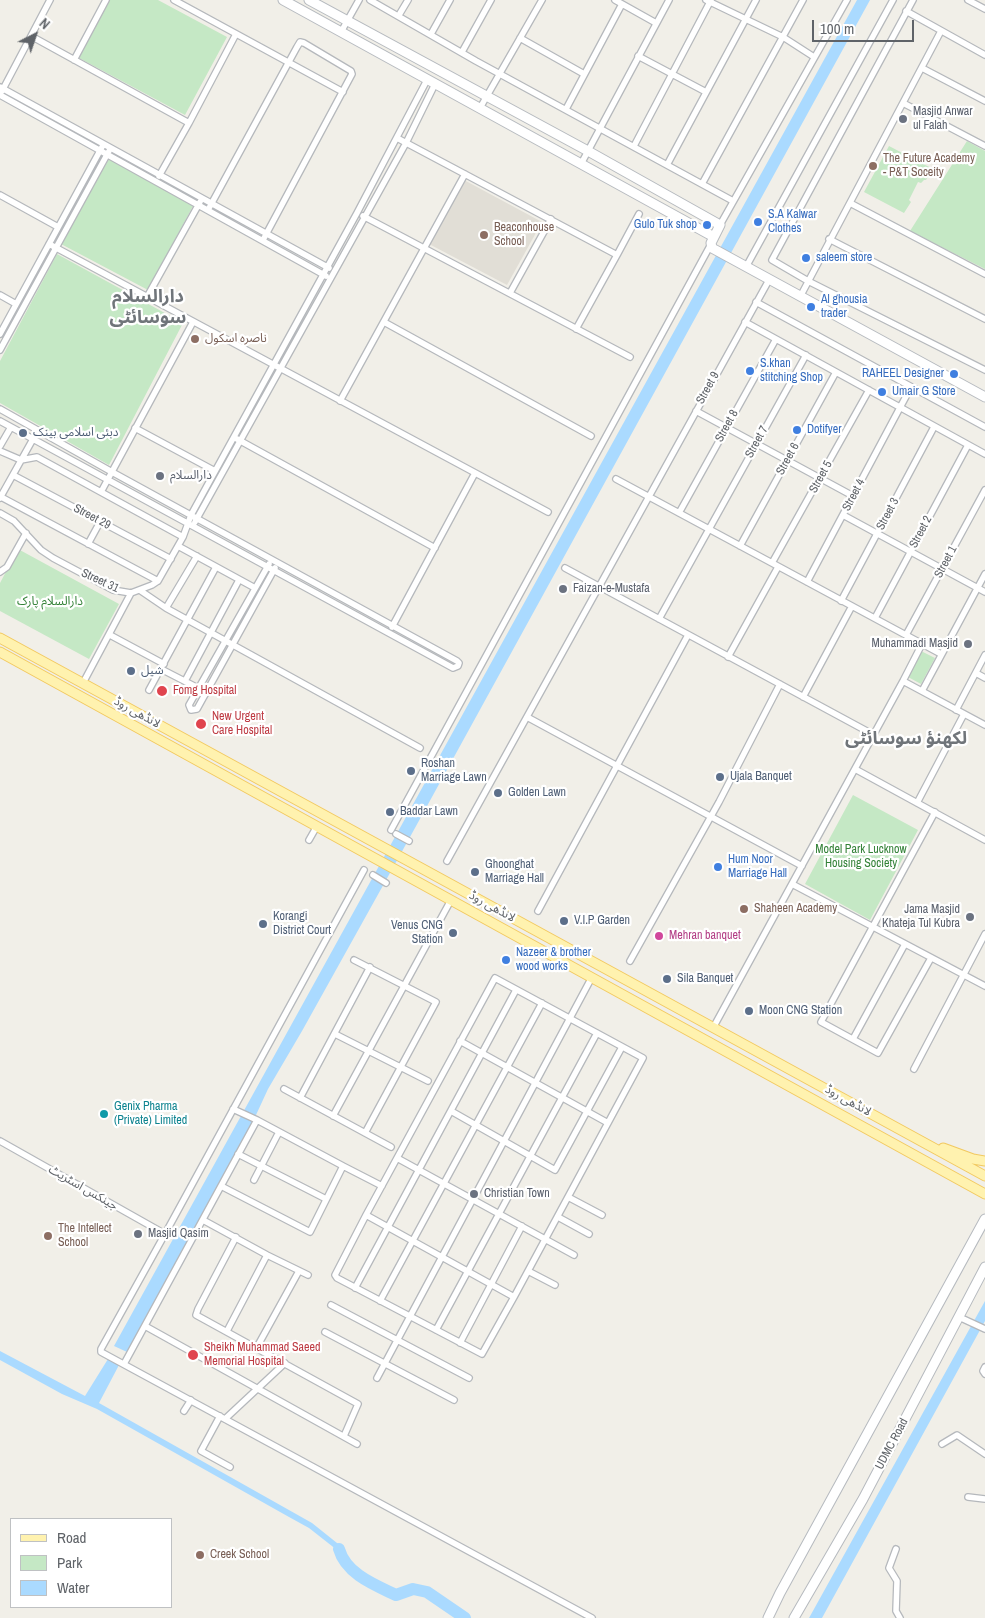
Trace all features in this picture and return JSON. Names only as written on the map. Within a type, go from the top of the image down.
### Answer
[{"type":"main road","name":"لانڈھی روڈ","points":[[0,638],[984,1176]]},
{"type":"main road","name":"لانڈھی روڈ","points":[[0,652],[592,978],[982,1189]]},
{"type":"main road","points":[[899,1129],[946,1149],[985,1161]]},
{"type":"street","points":[[1,91],[50,0]]},
{"type":"street","points":[[74,60],[106,0]]},
{"type":"street","points":[[174,0],[343,92]]},
{"type":"street","points":[[283,0],[714,237]]},
{"type":"street","points":[[309,0],[588,151],[720,225]]},
{"type":"street","points":[[341,32],[359,0]]},
{"type":"street","points":[[370,0],[734,201]]},
{"type":"street","points":[[399,15],[408,0]]},
{"type":"street","points":[[431,34],[450,0]]},
{"type":"street","points":[[462,52],[491,0]]},
{"type":"street","points":[[480,108],[542,0]]},
{"type":"street","points":[[615,0],[656,23]]},
{"type":"street","points":[[581,164],[669,0]]},
{"type":"street","points":[[667,165],[756,0]]},
{"type":"street","points":[[702,184],[803,0]]},
{"type":"street","points":[[409,841],[394,832],[713,248],[714,237],[720,225],[847,0]]},
{"type":"street","points":[[746,268],[893,0]]},
{"type":"street","points":[[913,0],[772,260],[985,370]]},
{"type":"street","points":[[970,0],[985,9]]},
{"type":"street","points":[[634,146],[709,1],[783,37],[814,57]]},
{"type":"street","points":[[566,109],[622,4]]},
{"type":"street","points":[[906,11],[985,55]]},
{"type":"street","points":[[800,297],[941,31]]},
{"type":"street","points":[[156,181],[236,34]]},
{"type":"street","points":[[31,36],[189,123]]},
{"type":"street","points":[[520,38],[584,74]]},
{"type":"street","points":[[208,210],[298,44],[300,42],[304,44],[351,71],[352,74],[263,240]]},
{"type":"street","points":[[638,56],[706,92]]},
{"type":"street","points":[[922,68],[985,101]]},
{"type":"street","points":[[194,517],[233,437],[397,138],[432,82]]},
{"type":"street","points":[[32,438],[1,498],[158,581],[186,530],[240,441],[406,143],[432,82]]},
{"type":"street","points":[[1,91],[160,174],[334,271]]},
{"type":"street","points":[[1,91],[107,154],[330,278]]},
{"type":"street","points":[[903,103],[985,146]]},
{"type":"street","points":[[397,138],[617,255]]},
{"type":"street","points":[[0,334],[104,144]]},
{"type":"street","points":[[0,350],[110,147]]},
{"type":"street","points":[[340,401],[465,174]]},
{"type":"street","points":[[0,195],[58,227]]},
{"type":"street","points":[[148,298],[202,198]]},
{"type":"street","points":[[850,203],[985,274]]},
{"type":"street","points":[[357,212],[630,357]]},
{"type":"street","points":[[576,329],[639,214]]},
{"type":"street","points":[[510,293],[551,219]]},
{"type":"street","points":[[829,240],[985,319]]},
{"type":"street","points":[[49,244],[548,512]]},
{"type":"street","points":[[713,248],[746,268],[985,397]]},
{"type":"street","name":"Street 9","points":[[446,861],[769,280]]},
{"type":"street","points":[[0,295],[16,304]]},
{"type":"street","points":[[756,302],[985,427]]},
{"type":"street","points":[[101,492],[193,322]]},
{"type":"street","points":[[384,322],[591,436]]},
{"type":"street","points":[[745,322],[985,454]]},
{"type":"street","name":"Street 8","points":[[679,513],[776,339]]},
{"type":"street","name":"Street 7","points":[[660,619],[708,529],[806,355]]},
{"type":"street","name":"Street 6","points":[[740,546],[836,372]]},
{"type":"street","name":"Street 4","points":[[807,582],[912,387]]},
{"type":"street","name":"Street 5","points":[[728,657],[820,478],[869,390]]},
{"type":"street","points":[[0,409],[457,661],[459,663],[458,666],[453,668],[0,421]]},
{"type":"street","points":[[696,410],[853,496]]},
{"type":"street","points":[[0,446],[11,427]]},
{"type":"street","name":"Street 3","points":[[841,600],[934,427]]},
{"type":"street","points":[[135,428],[215,471]]},
{"type":"street","points":[[233,437],[435,548]]},
{"type":"street","name":"Street 2","points":[[875,618],[968,445]]},
{"type":"street","points":[[0,450],[21,460],[37,457],[183,537]]},
{"type":"street","points":[[389,633],[475,473]]},
{"type":"street","name":"Street 29","points":[[13,475],[171,559]]},
{"type":"street","points":[[616,479],[942,654]]},
{"type":"street","name":"Street 1","points":[[906,635],[985,490]]},
{"type":"street","name":"Street 31","points":[[0,514],[14,521],[37,547],[53,558],[113,590],[131,593],[158,581]]},
{"type":"street","points":[[843,515],[985,592]]},
{"type":"street","points":[[88,544],[100,522]]},
{"type":"street","points":[[0,572],[7,567],[26,533]]},
{"type":"street","points":[[178,546],[255,588]]},
{"type":"street","points":[[166,608],[197,556]]},
{"type":"street","points":[[271,560],[198,688],[189,706],[194,710],[197,709],[278,564]]},
{"type":"street","points":[[149,690],[216,567]]},
{"type":"street","points":[[565,568],[874,735]]},
{"type":"street","points":[[922,692],[985,574]]},
{"type":"street","points":[[185,682],[239,580]]},
{"type":"street","points":[[141,590],[166,608],[420,748]]},
{"type":"street","points":[[83,683],[131,593]]},
{"type":"street","points":[[803,697],[852,606]]},
{"type":"street","points":[[110,635],[185,682],[198,688]]},
{"type":"street","points":[[538,911],[688,635]]},
{"type":"street","points":[[713,1028],[922,644]]},
{"type":"street","points":[[956,710],[985,656]]},
{"type":"street","points":[[976,673],[985,678]]},
{"type":"street","points":[[903,681],[985,725]]},
{"type":"street","points":[[630,962],[711,816],[780,684]]},
{"type":"street","points":[[917,803],[964,714]]},
{"type":"street","points":[[526,716],[802,866]]},
{"type":"street","points":[[855,769],[985,840]]},
{"type":"street","points":[[931,958],[878,1053],[821,1022],[935,812]]},
{"type":"street","points":[[309,840],[316,826]]},
{"type":"street","points":[[364,870],[101,1352],[592,1618]]},
{"type":"street","points":[[373,875],[386,882]]},
{"type":"street","points":[[792,884],[985,986]]},
{"type":"street","points":[[333,1116],[451,900]]},
{"type":"street","points":[[914,1069],[985,934]]},
{"type":"street","points":[[852,1039],[905,944]]},
{"type":"street","points":[[354,960],[436,1002],[402,1068],[365,1133]]},
{"type":"street","points":[[300,1098],[370,967]]},
{"type":"street","points":[[496,978],[542,1003],[643,1058],[483,1354],[380,1301],[337,1278],[335,1275],[460,1041],[496,978]]},
{"type":"street","points":[[377,1378],[592,978]]},
{"type":"street","points":[[356,1288],[418,1169],[516,990]]},
{"type":"street","points":[[380,1301],[542,1003]]},
{"type":"street","points":[[436,1330],[597,1033]]},
{"type":"street","points":[[335,1034],[428,1081]]},
{"type":"street","points":[[460,1041],[608,1123]]},
{"type":"street","points":[[450,1111],[555,1170],[622,1046]]},
{"type":"street","points":[[284,1089],[392,1147]]},
{"type":"street","points":[[234,1109],[382,1186]]},
{"type":"street","points":[[123,1363],[222,1186],[256,1120]]},
{"type":"street","points":[[254,1180],[279,1132]]},
{"type":"street","name":"جینکس اسٹریٹ","points":[[0,1141],[165,1234]]},
{"type":"street","points":[[238,1154],[326,1199]]},
{"type":"street","points":[[397,1158],[574,1255]]},
{"type":"street","points":[[222,1186],[309,1232],[343,1166]]},
{"type":"street","points":[[568,1197],[602,1215]]},
{"type":"street","points":[[366,1215],[514,1297]]},
{"type":"street","points":[[558,1217],[589,1234]]},
{"type":"street","points":[[768,1618],[985,1219]]},
{"type":"street","points":[[203,1220],[308,1275]]},
{"type":"street","points":[[460,1343],[522,1226]]},
{"type":"street","points":[[236,1237],[196,1315],[358,1404],[344,1436]]},
{"type":"street","points":[[227,1331],[267,1255]]},
{"type":"street","name":"UDMC Road","points":[[794,1618],[863,1499],[985,1267]]},
{"type":"street","points":[[257,1347],[299,1271]]},
{"type":"street","points":[[528,1271],[555,1285]]},
{"type":"street","points":[[331,1305],[469,1378]]},
{"type":"street","points":[[959,1317],[984,1329]]},
{"type":"street","points":[[145,1326],[357,1444]]},
{"type":"street","points":[[325,1332],[454,1400]]},
{"type":"street","points":[[230,1467],[201,1451],[222,1417],[285,1363]]},
{"type":"street","points":[[985,1367],[983,1371],[985,1374]]},
{"type":"street","points":[[184,1411],[191,1400]]},
{"type":"street","points":[[942,1444],[957,1435],[985,1454]]},
{"type":"street","points":[[968,1497],[985,1499]]},
{"type":"street","points":[[896,1549],[889,1568],[896,1581],[896,1611],[900,1618]]},
{"type":"shaded area","name":"Beaconhouse School","points":[[464,180],[542,222],[507,285],[429,244]]},
{"type":"green space","points":[[110,0],[158,0],[227,37],[185,115],[79,58]]},
{"type":"green space","points":[[967,141],[985,151],[985,269],[910,231]]},
{"type":"green space","points":[[889,146],[933,169],[926,180],[921,183],[918,182],[909,200],[911,202],[904,213],[864,192]]},
{"type":"green space","points":[[109,159],[193,206],[148,290],[61,244]]},
{"type":"green space","points":[[57,254],[183,323],[109,465],[0,403],[0,361]]},
{"type":"green space","name":"دارالسلام پارک","points":[[18,549],[119,604],[89,659],[0,611],[0,583]]},
{"type":"green space","points":[[921,651],[935,658],[921,684],[908,677]]},
{"type":"green space","name":"Model Park Lucknow Housing Society","points":[[853,795],[918,830],[870,920],[805,884]]},
{"type":"water","points":[[857,0],[870,0],[410,837],[268,1089],[256,1115],[127,1352],[114,1346]]},
{"type":"water","points":[[985,1301],[985,1321],[822,1618],[809,1618]]},
{"type":"water","points":[[0,1351],[85,1396],[108,1359],[119,1365],[99,1403],[312,1523],[342,1547],[337,1550],[309,1528],[97,1409],[62,1394],[0,1360]]},
{"type":"waterway","points":[[339,1549],[348,1565],[362,1578],[371,1583],[396,1595],[413,1589],[427,1592],[465,1618]]},
{"type":"place","name":"Masjid Anwar ul Falah","points":[[903,119]]},
{"type":"place","name":"The Future Academy - P&T Soceity","points":[[873,166]]},
{"type":"place","name":"S.A Kalwar Clothes","points":[[758,222]]},
{"type":"place","name":"Gulo Tuk shop","points":[[707,225]]},
{"type":"place","name":"Beaconhouse School","points":[[484,235]]},
{"type":"place","name":"saleem store","points":[[806,258]]},
{"type":"place","name":"Al ghousia trader","points":[[811,307]]},
{"type":"place","name":"ناصرہ اسکول","points":[[195,339]]},
{"type":"place","name":"S.khan stitching Shop","points":[[750,371]]},
{"type":"place","name":"RAHEEL Designer","points":[[954,374]]},
{"type":"place","name":"Umair G Store","points":[[882,392]]},
{"type":"place","name":"Dotifyer","points":[[797,430]]},
{"type":"place","name":"دبئی اسلامی بینک","points":[[23,433]]},
{"type":"place","name":"دارالسلام","points":[[160,476]]},
{"type":"place","name":"Faizan-e-Mustafa","points":[[563,589]]},
{"type":"place","name":"Muhammadi Masjid","points":[[968,644]]},
{"type":"place","name":"شیل","points":[[131,671]]},
{"type":"place","name":"Fomg Hospital","points":[[162,691]]},
{"type":"place","name":"New Urgent Care Hospital","points":[[201,724]]},
{"type":"place","name":"Roshan Marriage Lawn","points":[[411,771]]},
{"type":"place","name":"Ujala Banquet","points":[[720,777]]},
{"type":"place","name":"Golden Lawn","points":[[498,793]]},
{"type":"place","name":"Baddar Lawn","points":[[390,812]]},
{"type":"place","name":"Hum Noor Marriage Hall","points":[[718,867]]},
{"type":"place","name":"Ghoonghat Marriage Hall","points":[[475,872]]},
{"type":"place","name":"Shaheen Academy","points":[[744,909]]},
{"type":"place","name":"Jama Masjid Khateja Tul Kubra","points":[[970,917]]},
{"type":"place","name":"V.I.P Garden","points":[[564,921]]},
{"type":"place","name":"Korangi District Court","points":[[263,924]]},
{"type":"place","name":"Venus CNG Station","points":[[453,933]]},
{"type":"place","name":"Mehran banquet","points":[[659,936]]},
{"type":"place","name":"Nazeer & brother wood works","points":[[506,960]]},
{"type":"place","name":"Sila Banquet","points":[[667,979]]},
{"type":"place","name":"Moon CNG Station","points":[[749,1011]]},
{"type":"place","name":"Genix Pharma (Private) Limited","points":[[104,1114]]},
{"type":"place","name":"Christian Town","points":[[474,1194]]},
{"type":"place","name":"Masjid Qasim","points":[[138,1234]]},
{"type":"place","name":"The Intellect School","points":[[48,1236]]},
{"type":"place","name":"Sheikh Muhammad Saeed Memorial Hospital","points":[[193,1355]]},
{"type":"place","name":"Creek School","points":[[200,1555]]},
{"type":"district","name":"دارالسلام سوسائٹی","points":[[148,307]]},
{"type":"district","name":"لکھنؤ سوسائٹی","points":[[906,739]]}]
